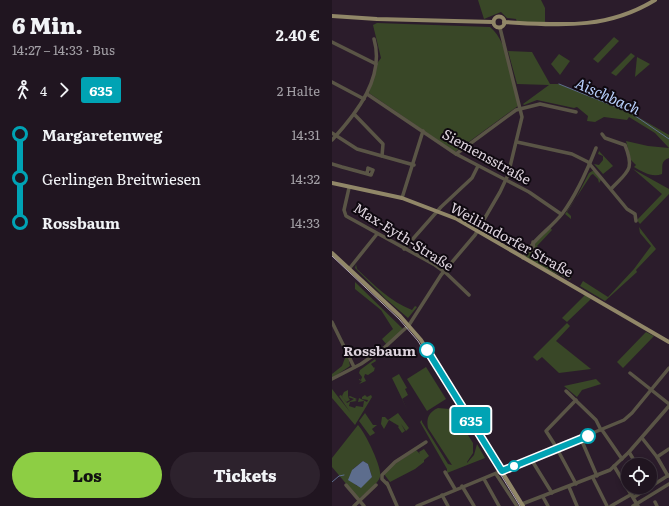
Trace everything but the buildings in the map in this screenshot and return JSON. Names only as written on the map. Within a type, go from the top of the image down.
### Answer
[{"type":"main road","points":[[504,22],[576,24],[601,22],[624,16],[655,0]]},
{"type":"main road","points":[[332,16],[377,19],[493,22]]},
{"type":"main road","points":[[493,22],[494,19],[499,16],[504,22]]},
{"type":"main road","points":[[493,22],[495,27],[500,28],[504,22]]},
{"type":"main road","name":"Weilimdorfer Straße","points":[[332,183],[349,188],[402,198],[438,211],[478,230],[523,258],[669,342]]},
{"type":"main road","points":[[332,253],[409,325],[421,340],[523,505]]},
{"type":"street","points":[[332,379],[384,348],[409,325],[444,271],[473,238],[506,179],[517,142],[522,117],[500,28]]},
{"type":"street","points":[[332,140],[354,114],[367,94],[376,64],[377,53],[374,39]]},
{"type":"street","points":[[332,42],[376,64]]},
{"type":"street","points":[[332,82],[364,99]]},
{"type":"street","name":"Siemensstraße","points":[[367,94],[456,154],[506,179],[537,197],[561,214]]},
{"type":"street","points":[[456,154],[514,111],[540,104],[576,112]]},
{"type":"street","points":[[354,114],[383,144],[382,156]]},
{"type":"street","points":[[402,198],[414,165],[423,131]]},
{"type":"street","points":[[332,133],[356,148],[414,165]]},
{"type":"street","points":[[602,134],[605,138],[625,145],[630,164],[629,170],[611,189]]},
{"type":"street","points":[[517,142],[578,156],[590,164],[627,209],[635,214],[636,221]]},
{"type":"street","points":[[523,258],[533,242],[561,214],[577,191],[596,148]]},
{"type":"street","points":[[332,164],[367,174]]},
{"type":"street","points":[[404,249],[438,211],[472,178],[478,166]]},
{"type":"street","name":"Max-Eyth-Straße","points":[[349,188],[344,213],[444,271],[469,295]]},
{"type":"street","points":[[349,269],[378,234]]},
{"type":"street","points":[[473,238],[487,236]]},
{"type":"street","points":[[332,322],[354,367]]},
{"type":"street","points":[[417,506],[462,486],[484,479],[531,458],[581,439],[628,417],[669,368]]},
{"type":"street","points":[[623,458],[642,438],[669,405],[630,374]]},
{"type":"street","points":[[566,391],[597,421],[601,430],[621,458]]},
{"type":"street","points":[[576,400],[546,431],[576,484]]},
{"type":"street","points":[[642,438],[657,457],[668,476],[657,482]]},
{"type":"street","points":[[581,439],[597,476]]},
{"type":"street","points":[[398,506],[383,473],[395,462],[426,442]]},
{"type":"street","points":[[657,457],[669,449]]},
{"type":"street","points":[[629,452],[633,458]]},
{"type":"street","points":[[531,458],[552,493]]},
{"type":"street","points":[[523,505],[593,478],[614,466],[621,460]]},
{"type":"street","points":[[614,466],[638,504]]},
{"type":"street","points":[[445,472],[455,490]]},
{"type":"street","points":[[496,474],[517,506]]},
{"type":"street","points":[[593,478],[607,506]]},
{"type":"street","points":[[484,479],[499,506]]},
{"type":"street","points":[[633,506],[669,484]]},
{"type":"street","points":[[346,485],[364,506]]},
{"type":"street","points":[[354,506],[376,485]]},
{"type":"street","points":[[462,486],[474,506]]},
{"type":"street","points":[[569,487],[577,506]]},
{"type":"street","points":[[442,495],[448,506]]},
{"type":"street","points":[[611,506],[633,495]]},
{"type":"street","points":[[543,497],[548,506]]},
{"type":"green space","points":[[478,0],[541,0],[545,8],[545,22],[517,22],[516,19],[507,18],[501,12],[484,19]]},
{"type":"green space","points":[[377,23],[490,27],[502,42],[506,53],[518,106],[455,152],[369,93],[378,62],[381,58],[373,25]]},
{"type":"green space","points":[[614,37],[619,41],[598,63],[593,59]]},
{"type":"green space","points":[[508,51],[532,52],[550,84],[559,84],[631,113],[669,135],[669,148],[655,133],[629,117],[627,120],[604,117],[595,122],[587,121],[588,116],[577,107],[574,108],[537,100],[524,105],[523,104],[549,85],[517,84]]},
{"type":"green space","points":[[631,53],[635,56],[616,76],[611,73]]},
{"type":"green space","points":[[559,54],[570,61],[560,75],[551,64]]},
{"type":"green space","points":[[637,57],[650,64],[635,77]]},
{"type":"green space","points":[[626,141],[648,146],[669,148],[669,158],[663,162],[662,174],[651,175],[634,167],[636,165],[631,160]]},
{"type":"green space","points":[[599,151],[613,166],[603,174],[594,164],[599,165],[603,160],[603,156],[598,154]]},
{"type":"green space","points":[[633,169],[669,189],[669,194],[640,224],[637,220],[662,194]]},
{"type":"green space","points":[[594,170],[601,180],[599,183],[598,179],[593,174],[591,175],[567,212],[571,216],[571,219],[565,214],[576,198],[589,173]]},
{"type":"green space","points":[[549,226],[552,230],[537,246],[542,252],[541,257],[543,260],[572,276],[570,280],[533,263],[526,257],[527,251]]},
{"type":"green space","points":[[639,227],[656,249],[636,270],[637,272],[605,301],[580,286],[583,281],[608,297],[634,269],[651,246],[640,233]]},
{"type":"green space","points":[[356,264],[357,269],[390,298],[412,310],[415,306],[417,307],[408,318],[386,299],[355,268]]},
{"type":"green space","points":[[355,282],[403,329],[387,345],[382,339],[393,329],[381,310],[355,289]]},
{"type":"green space","points":[[585,295],[591,299],[567,322],[562,318]]},
{"type":"green space","points":[[567,323],[570,326],[556,341],[591,369],[559,373],[542,357],[537,361],[533,357]]},
{"type":"green space","points":[[646,332],[654,336],[623,368],[617,362]]},
{"type":"green space","points":[[348,356],[350,366],[332,378],[332,374],[342,366],[345,358]]},
{"type":"green space","points":[[375,359],[376,361],[371,364],[374,368],[375,367],[374,371],[368,375],[365,374],[364,377],[366,381],[359,384],[362,381],[359,380],[361,380],[362,377],[359,373],[360,370]]},
{"type":"green space","points":[[426,367],[446,399],[427,411],[407,379]]},
{"type":"green space","points":[[399,374],[407,388],[405,389],[408,395],[402,399],[392,378]]},
{"type":"green space","points":[[596,379],[601,384],[582,390],[577,397],[564,386]]},
{"type":"green space","points":[[332,389],[350,412],[339,396],[341,395],[344,399],[342,396],[344,392],[348,390],[348,397],[350,396],[357,399],[355,400],[357,401],[350,402],[349,406],[355,408],[356,406],[363,407],[364,401],[358,402],[359,398],[367,402],[368,400],[362,399],[362,397],[365,395],[367,397],[371,395],[372,397],[355,425],[332,398]],"holes":[[[348,397],[354,399],[347,403],[346,402],[350,400]]]},
{"type":"green space","points":[[438,408],[449,409],[454,413],[473,443],[473,453],[467,463],[474,455],[477,444],[485,458],[447,473],[447,469],[420,422],[422,420],[448,464],[452,465],[428,428],[427,421],[429,416],[432,411]]},
{"type":"green space","points":[[365,413],[373,425],[377,425],[372,429],[375,433],[370,436],[359,421]]},
{"type":"green space","points":[[398,413],[409,428],[406,431],[401,424],[405,431],[402,433],[398,427],[399,426],[389,420],[384,429],[381,424],[382,417],[385,417],[388,420]]},
{"type":"green space","points":[[358,425],[365,435],[379,466],[379,480],[359,499],[332,467],[332,458]],"holes":[[[363,461],[368,464],[372,477],[357,486],[349,479],[353,469]]]},
{"type":"green space","points":[[424,449],[429,456],[424,460],[424,462],[415,469],[390,482],[384,474],[392,466],[416,450],[420,454],[419,452]]},
{"type":"water","points":[[363,461],[368,464],[372,477],[361,488],[348,480],[352,470]]},
{"type":"waterway","name":"Aischbach","points":[[559,84],[631,113],[669,139]]},
{"type":"waterway","points":[[332,482],[339,476],[344,475]]},
{"type":"tram line","points":[[332,256],[399,319],[418,341],[520,506]]},
{"type":"bus line","name":"635","points":[[427,350],[502,471],[588,436]]},
{"type":"place","name":"Rossbaum","points":[[427,350]]}]
